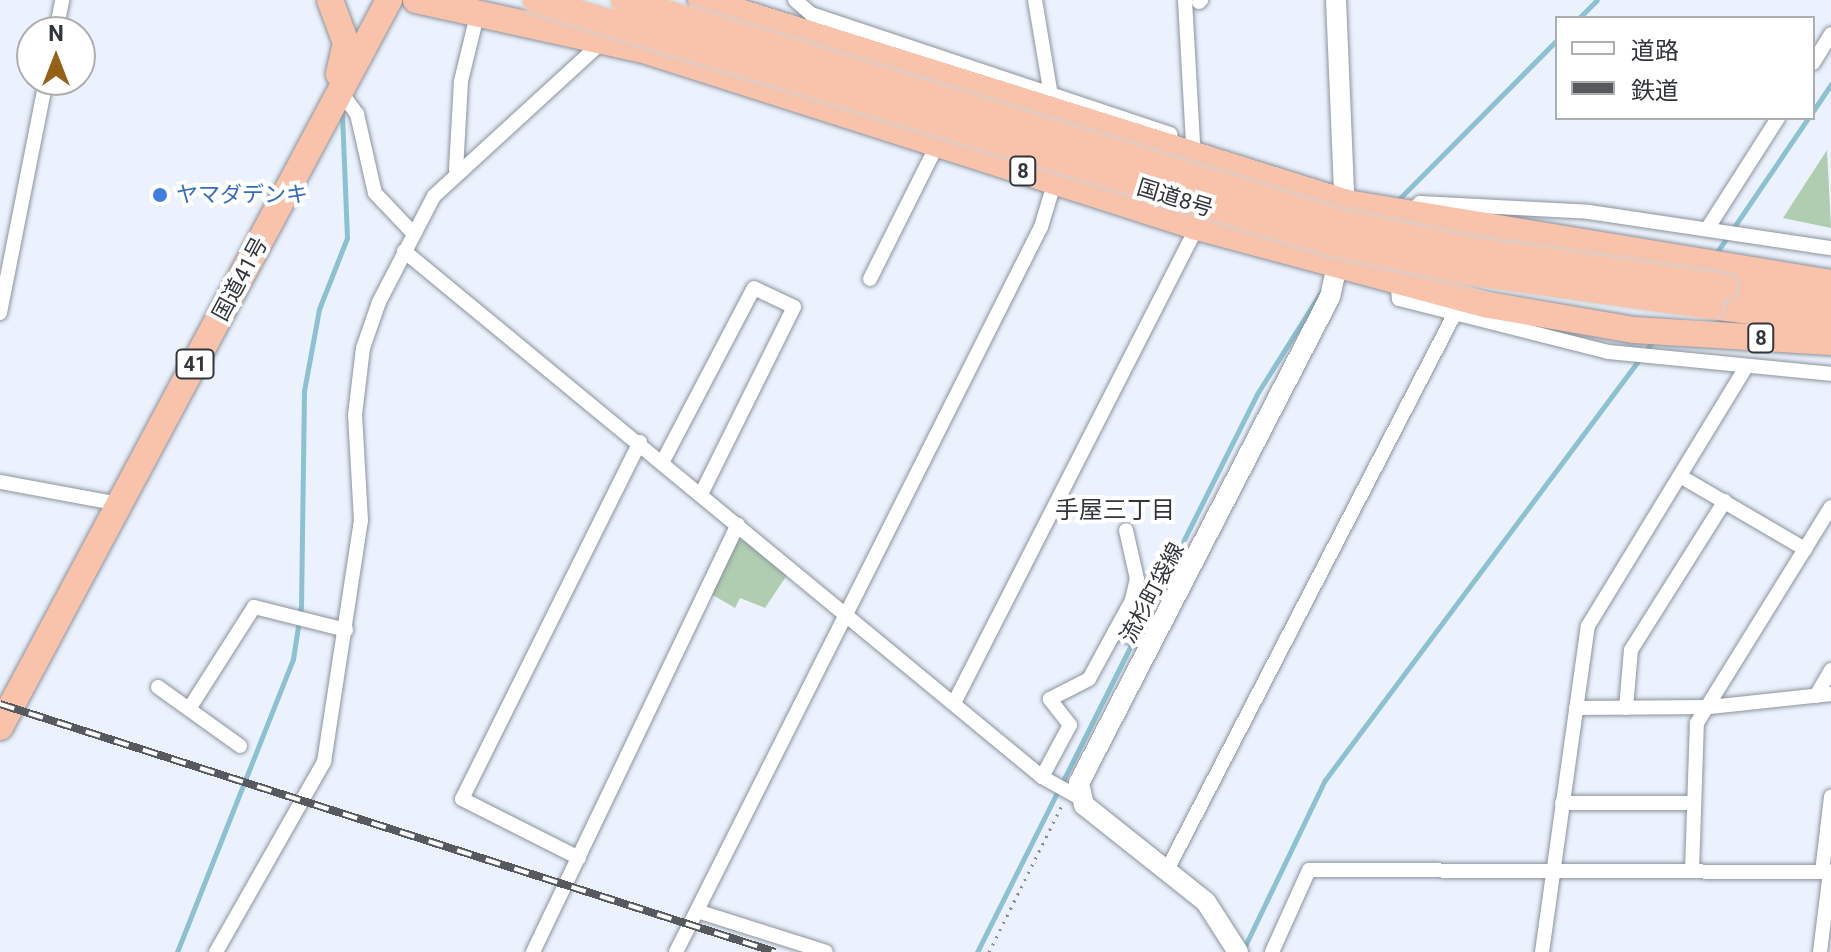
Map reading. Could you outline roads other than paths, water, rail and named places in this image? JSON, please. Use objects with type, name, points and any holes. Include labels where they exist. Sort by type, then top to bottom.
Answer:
[{"type":"highway","points":[[330,0],[346,43],[336,96]]},
{"type":"highway","name":"国道41号","points":[[0,727],[389,0]]},
{"type":"highway","name":"8","points":[[416,0],[604,40],[1197,227],[1489,305],[1634,330],[1831,342]]},
{"type":"highway","name":"国道8号","points":[[536,0],[1330,242],[1475,273],[1831,321]]},
{"type":"highway","name":"国道8号","points":[[624,0],[1338,222],[1633,276],[1831,299]]},
{"type":"highway","points":[[708,1],[1052,103],[1347,203],[1407,216],[1685,255],[1831,283]]},
{"type":"main road","name":"流杉町袋線","points":[[1072,796],[1148,643],[1330,297],[1347,203],[1336,0]]},
{"type":"main road","points":[[1072,796],[1206,902],[1233,943]]},
{"type":"street","points":[[795,0],[811,14],[1052,103],[1035,0]]},
{"type":"street","points":[[1194,151],[1195,1]]},
{"type":"street","points":[[456,170],[461,81],[478,11]]},
{"type":"street","points":[[1815,60],[1831,34]]},
{"type":"street","points":[[216,952],[324,762],[361,521],[355,415],[363,348],[411,231],[456,170],[604,40]]},
{"type":"street","points":[[0,313],[43,96]]},
{"type":"street","points":[[336,96],[357,114],[375,193],[411,231]]},
{"type":"street","points":[[1709,226],[1777,120]]},
{"type":"street","points":[[870,279],[938,143]]},
{"type":"street","points":[[676,952],[842,612],[1041,227],[1055,181]]},
{"type":"street","points":[[1407,216],[1420,203],[1709,226],[1831,248]]},
{"type":"street","points":[[954,703],[1197,227]]},
{"type":"street","points":[[404,251],[702,492],[1042,777],[1072,796]]},
{"type":"street","points":[[1397,280],[1399,299],[1453,317],[1608,352],[1831,374]]},
{"type":"street","points":[[663,461],[754,288],[794,307],[702,492]]},
{"type":"street","points":[[1167,870],[1453,317]]},
{"type":"street","points":[[1542,952],[1588,626],[1746,367]]},
{"type":"street","points":[[579,858],[462,799],[640,442]]},
{"type":"street","points":[[1680,476],[1805,549]]},
{"type":"street","points":[[0,482],[120,504]]},
{"type":"street","points":[[1626,708],[1631,650],[1725,501]]},
{"type":"street","points":[[1692,871],[1697,723],[1710,707],[1831,508]]},
{"type":"street","points":[[533,952],[738,525]]},
{"type":"street","points":[[1042,777],[1070,725],[1050,699],[1089,679],[1119,632],[1137,579],[1126,530]]},
{"type":"street","points":[[189,709],[254,607],[346,630]]},
{"type":"street","points":[[1119,632],[1148,643]]},
{"type":"street","points":[[1576,708],[1710,707],[1824,695],[1831,670]]},
{"type":"street","points":[[158,687],[240,746]]},
{"type":"street","points":[[1820,952],[1831,797]]},
{"type":"street","points":[[1562,803],[1693,803]]},
{"type":"street","points":[[1272,952],[1309,870],[1828,872]]},
{"type":"street","points":[[697,911],[826,952]]},
{"type":"waterway","points":[[1581,16],[1597,0]]},
{"type":"waterway","points":[[1395,203],[1555,42]]},
{"type":"waterway","points":[[1815,108],[1831,84]]},
{"type":"waterway","points":[[177,952],[293,659],[301,607],[304,391],[319,309],[347,238],[342,111]]},
{"type":"waterway","points":[[1715,255],[1807,120]]},
{"type":"waterway","points":[[977,952],[1257,394],[1324,287]]},
{"type":"waterway","points":[[1244,948],[1325,780],[1653,341]]},
{"type":"railway","points":[[0,704],[775,952]]},
{"type":"place","name":"ヤマダデンキ","points":[[160,195]]},
{"type":"district","name":"手屋三丁目","points":[[1115,511]]}]
